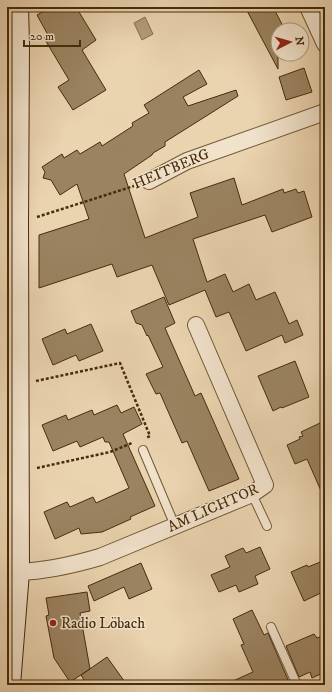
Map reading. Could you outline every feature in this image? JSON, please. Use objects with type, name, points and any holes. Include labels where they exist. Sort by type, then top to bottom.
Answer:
[{"type":"street","points":[[9,685],[18,572],[17,224],[12,81],[18,44],[17,7]]},
{"type":"street","points":[[308,7],[325,44]]},
{"type":"street","name":"HEITBERG","points":[[149,181],[187,161],[325,112]]},
{"type":"street","name":"AM LICHTOR","points":[[18,572],[34,572],[52,569],[100,557],[252,494],[265,485],[196,325]]},
{"type":"lane","points":[[143,450],[176,526]]},
{"type":"lane","points":[[252,494],[267,526]]},
{"type":"lane","points":[[271,627],[297,685]]},
{"type":"path","name":"HEITBERG","points":[[17,224],[149,181]]},
{"type":"path","points":[[18,383],[37,381],[120,363],[150,436],[145,438]]},
{"type":"path","points":[[18,470],[28,470],[110,452],[139,440]]},
{"type":"shaded area","points":[[145,17],[153,34],[142,40],[134,23]]},
{"type":"building","points":[[51,7],[76,7],[96,40],[82,50],[106,90],[73,110],[58,87],[69,80],[44,38],[48,35],[37,15]]},
{"type":"building","points":[[245,7],[273,7],[281,22],[270,22],[270,54]]},
{"type":"building","points":[[274,62],[278,62],[278,69]]},
{"type":"building","points":[[304,68],[312,92],[286,100],[279,77]]},
{"type":"building","points":[[199,70],[207,84],[183,97],[188,106],[236,90],[238,96],[165,142],[165,146],[124,174],[145,238],[198,217],[190,193],[234,178],[242,205],[283,189],[284,193],[296,189],[298,193],[304,191],[312,217],[272,232],[265,215],[193,239],[207,282],[225,274],[233,292],[249,284],[256,300],[275,292],[289,324],[297,320],[303,335],[285,343],[282,335],[246,351],[229,312],[216,317],[205,290],[169,305],[152,265],[117,277],[112,264],[39,288],[39,235],[89,219],[77,184],[60,195],[51,180],[43,178],[45,172],[42,167],[62,154],[64,158],[77,150],[80,154],[100,142],[102,146],[133,126],[132,123],[149,113],[144,105]]},
{"type":"building","points":[[164,297],[175,323],[165,328],[195,396],[201,393],[239,479],[209,491],[187,441],[182,443],[160,393],[156,394],[146,374],[163,367],[148,335],[147,336],[142,325],[136,323],[131,311]]},
{"type":"building","points":[[91,324],[103,351],[79,361],[76,355],[53,365],[42,339],[65,329],[67,334]]},
{"type":"building","points":[[295,361],[309,397],[273,411],[258,376]]},
{"type":"building","points":[[117,405],[121,413],[134,407],[142,424],[123,434],[155,506],[102,532],[81,534],[79,528],[55,539],[44,512],[67,502],[70,507],[93,497],[96,503],[129,488],[109,442],[105,442],[103,437],[80,447],[77,441],[53,451],[42,425],[66,415],[68,420],[92,410],[94,415]]},
{"type":"building","points":[[320,423],[325,435],[325,500],[307,459],[295,464],[287,445],[300,439],[299,437],[303,436],[301,432]]},
{"type":"building","points":[[260,547],[270,569],[255,576],[258,584],[239,592],[236,585],[219,592],[211,575],[230,567],[225,556],[243,548],[246,553]]},
{"type":"building","points":[[325,560],[325,591],[304,601],[291,572],[307,565],[308,567]]},
{"type":"building","points":[[141,563],[152,589],[129,599],[124,587],[94,601],[88,586]]},
{"type":"building","points":[[87,592],[90,611],[80,613],[90,669],[70,682],[54,658],[46,616],[49,615],[46,598]]},
{"type":"building","points":[[252,610],[264,635],[268,633],[289,682],[282,685],[224,685],[253,672],[241,645],[244,644],[233,619]]},
{"type":"building","points":[[314,634],[317,638],[325,635],[325,672],[312,678],[310,672],[299,677],[286,646]]},
{"type":"building","points":[[107,657],[127,685],[87,685],[81,675]]},
{"type":"place","name":"Radio Löbach","points":[[53,623]]}]
